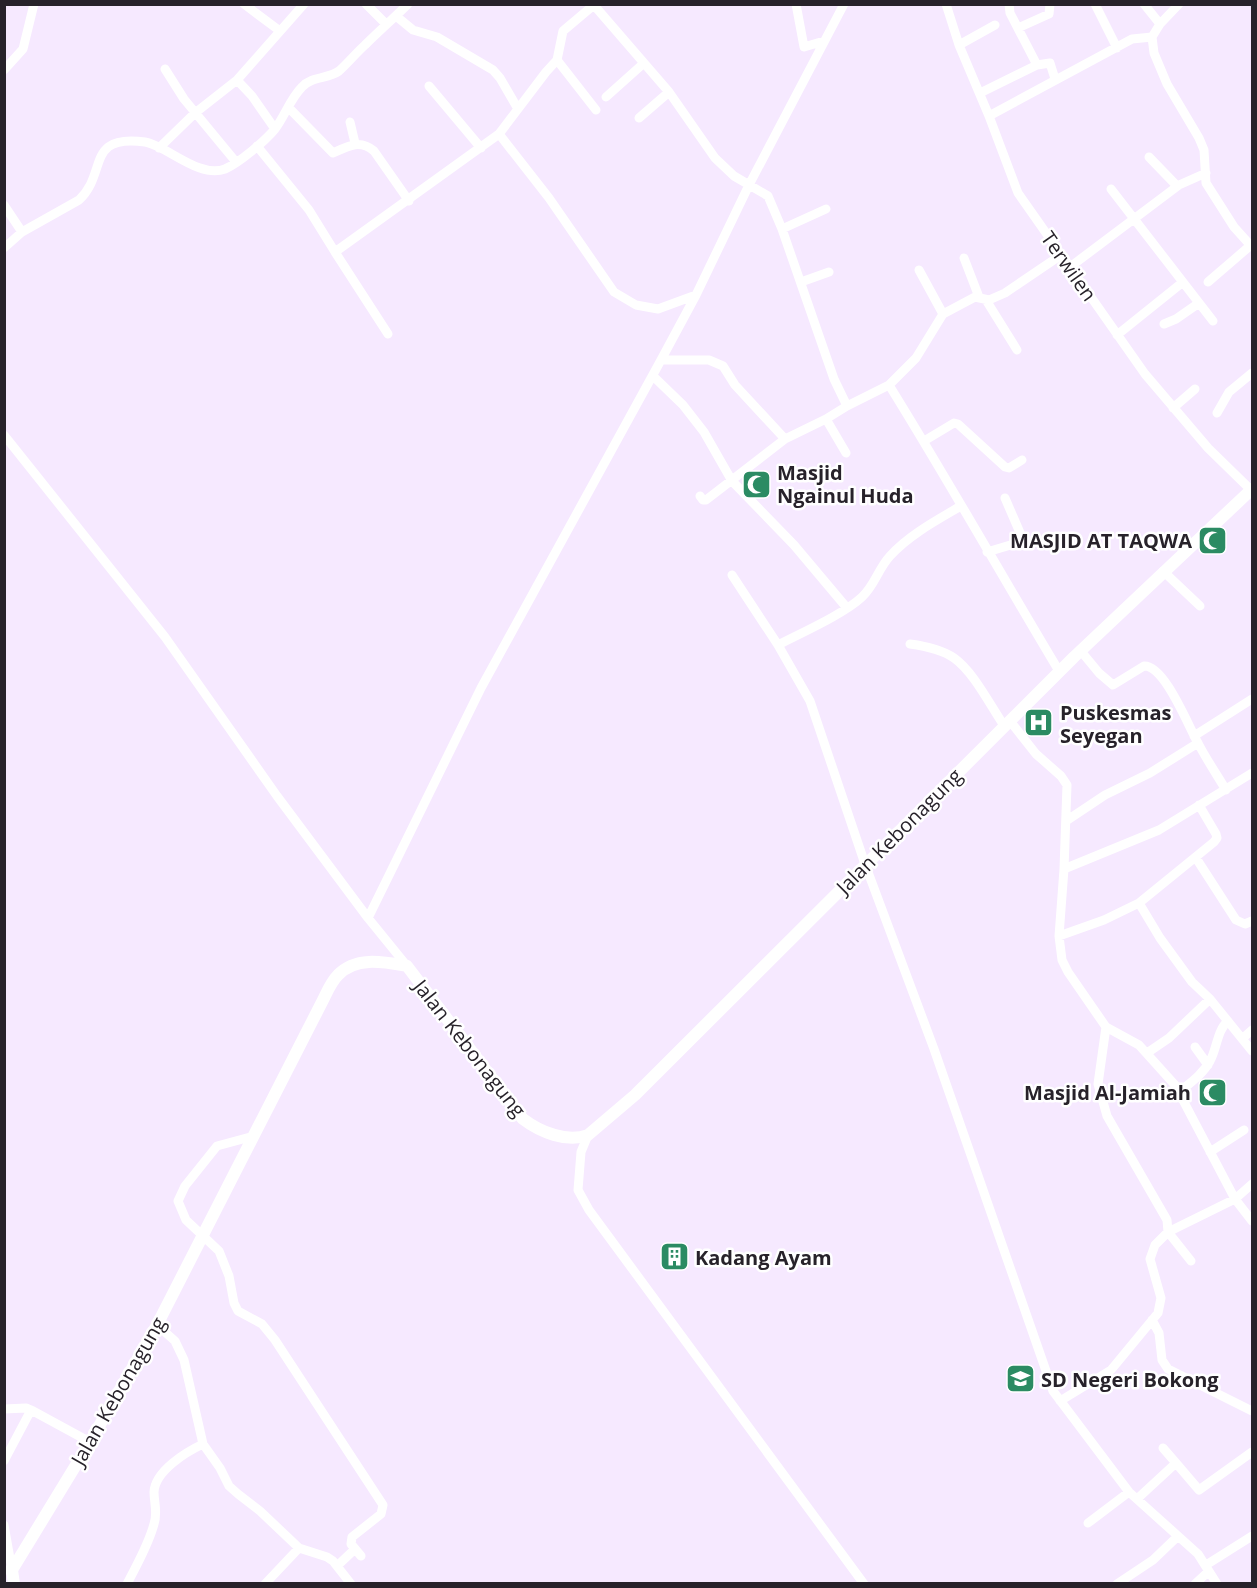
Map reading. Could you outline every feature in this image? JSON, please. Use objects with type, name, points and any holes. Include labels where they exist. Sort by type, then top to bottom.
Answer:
[{"type":"main road","name":"Jalan Kebonagung","points":[[8,1570],[90,1443],[157,1325],[323,1000],[339,974],[349,967],[370,961],[407,966],[523,1119],[535,1128],[562,1137],[582,1138],[588,1135],[635,1095],[1080,650],[1252,490]]},
{"type":"main road","points":[[8,1570],[14,1584]]},
{"type":"street","points":[[4,70],[23,50],[34,4]]},
{"type":"street","points":[[244,4],[280,31]]},
{"type":"street","points":[[159,148],[195,113],[237,80],[304,4]]},
{"type":"street","points":[[366,4],[386,24]]},
{"type":"street","points":[[4,248],[22,232],[79,200],[93,181],[100,155],[111,144],[148,142],[183,162],[216,171],[236,162],[275,129],[294,96],[306,83],[336,72],[408,4]]},
{"type":"street","points":[[796,4],[804,47],[824,41]]},
{"type":"street","points":[[368,918],[481,688],[696,295],[749,185],[844,4]]},
{"type":"street","name":"Terwilen","points":[[946,4],[959,45],[1018,193],[1145,374],[1208,448],[1252,490]]},
{"type":"street","points":[[1009,4],[1010,13],[1037,65]]},
{"type":"street","points":[[1018,28],[1049,14],[1050,4]]},
{"type":"street","points":[[1095,4],[1117,48]]},
{"type":"street","points":[[1144,4],[1160,24]]},
{"type":"street","points":[[1179,4],[1160,24],[1152,38],[1154,53],[1167,84],[1204,150],[1206,183],[1234,227],[1252,246],[1208,282]]},
{"type":"street","points":[[335,252],[409,201],[499,134],[557,60],[563,31],[594,5],[669,93],[715,159],[734,176],[768,196],[782,229],[834,379],[847,406]]},
{"type":"street","points":[[396,16],[413,30],[437,37],[493,70],[518,109]]},
{"type":"street","points":[[959,45],[995,25]]},
{"type":"street","points":[[989,116],[1136,38],[1152,38]]},
{"type":"street","points":[[557,60],[596,110]]},
{"type":"street","points":[[606,97],[644,63]]},
{"type":"street","points":[[980,93],[1037,65],[1050,63],[1053,66],[1055,79]]},
{"type":"street","points":[[165,69],[195,113],[236,162]]},
{"type":"street","points":[[237,80],[252,96],[275,129]]},
{"type":"street","points":[[429,86],[481,148]]},
{"type":"street","points":[[639,118],[669,93]]},
{"type":"street","points":[[288,107],[329,155],[355,143],[364,144],[374,151],[409,201]]},
{"type":"street","points":[[350,122],[355,143]]},
{"type":"street","points":[[499,134],[549,198],[614,292],[636,305],[658,309],[696,295]]},
{"type":"street","points":[[256,146],[309,210],[387,334]]},
{"type":"street","points":[[1149,157],[1177,186]]},
{"type":"street","points":[[1070,267],[1177,186],[1206,173]]},
{"type":"street","points":[[1111,189],[1213,321]]},
{"type":"street","points":[[4,206],[22,232]]},
{"type":"street","points":[[782,229],[826,209]]},
{"type":"street","points":[[700,496],[702,500],[706,500],[785,439],[890,385],[916,358],[943,314],[968,300],[1005,293],[1061,255]]},
{"type":"street","points":[[964,258],[982,298],[1017,350]]},
{"type":"street","points":[[919,270],[943,314]]},
{"type":"street","points":[[801,282],[829,272]]},
{"type":"street","points":[[1117,335],[1183,282]]},
{"type":"street","points":[[1164,324],[1176,319],[1199,303]]},
{"type":"street","points":[[661,360],[709,360],[723,366],[735,385],[785,439]]},
{"type":"street","points":[[652,376],[683,405],[704,432],[732,481],[794,545],[847,608]]},
{"type":"street","points":[[1217,413],[1229,392],[1251,378]]},
{"type":"street","points":[[890,385],[1059,671]]},
{"type":"street","points":[[1173,408],[1194,389]]},
{"type":"street","points":[[826,419],[846,453]]},
{"type":"street","points":[[924,441],[954,423],[958,424],[1005,467],[1009,468],[1022,460]]},
{"type":"street","points":[[4,435],[165,637],[277,795],[368,918],[407,966]]},
{"type":"street","points":[[987,552],[1017,543],[1022,535],[1005,498]]},
{"type":"street","points":[[778,645],[860,599],[873,586],[890,556],[934,522],[962,506]]},
{"type":"street","points":[[1163,571],[1200,606]]},
{"type":"street","points":[[732,575],[778,645],[810,701],[865,864],[934,1049],[1053,1391],[1129,1492],[1198,1554],[1217,1584]]},
{"type":"street","points":[[910,644],[929,647],[956,659],[1007,724],[1064,780],[1067,790],[1059,936],[1065,967],[1106,1027],[1139,1045],[1175,1085],[1235,1199],[1252,1221]]},
{"type":"street","points":[[1080,650],[1113,686],[1140,667],[1146,665],[1150,667],[1172,692],[1226,790]]},
{"type":"street","points":[[1066,821],[1105,795],[1150,773],[1252,699]]},
{"type":"street","points":[[1064,869],[1159,830],[1251,777]]},
{"type":"street","points":[[1059,936],[1104,920],[1139,903],[1196,858],[1217,838],[1199,805]]},
{"type":"street","points":[[1196,858],[1236,920],[1245,924],[1252,921]]},
{"type":"street","points":[[1139,903],[1192,982],[1210,999],[1252,1051]]},
{"type":"street","points":[[1147,1053],[1169,1038],[1210,999]]},
{"type":"street","points":[[1179,1092],[1200,1075],[1208,1065],[1220,1034],[1228,1022]]},
{"type":"street","points":[[1106,1027],[1098,1084],[1107,1116],[1167,1220],[1168,1232],[1191,1261]]},
{"type":"street","points":[[1243,1038],[1252,1030]]},
{"type":"street","points":[[1195,1047],[1208,1065]]},
{"type":"street","points":[[1210,1152],[1244,1130]]},
{"type":"street","points":[[588,1135],[582,1152],[578,1190],[589,1210],[864,1584]]},
{"type":"street","points":[[254,1136],[220,1144],[191,1177],[179,1197],[179,1206],[184,1217],[219,1251],[229,1276],[238,1311],[262,1324],[271,1334],[383,1505],[381,1514],[352,1537],[351,1544],[358,1552],[337,1566]]},
{"type":"street","points":[[1060,1401],[1111,1370],[1160,1309],[1161,1298],[1150,1259],[1155,1245],[1168,1232],[1235,1199],[1252,1184]]},
{"type":"street","points":[[1152,1320],[1160,1333],[1162,1360],[1168,1369],[1252,1412]]},
{"type":"street","points":[[157,1325],[175,1341],[184,1360],[203,1444],[220,1468],[229,1486],[260,1511],[299,1548],[327,1557],[351,1584]]},
{"type":"street","points":[[4,1408],[31,1410],[90,1443]]},
{"type":"street","points":[[4,1461],[31,1410]]},
{"type":"street","points":[[127,1584],[142,1557],[155,1523],[156,1482],[181,1457],[203,1444]]},
{"type":"street","points":[[1163,1448],[1199,1490],[1252,1452]]},
{"type":"street","points":[[1137,1499],[1176,1463]]},
{"type":"street","points":[[1088,1523],[1129,1492]]},
{"type":"street","points":[[4,1525],[8,1570]]},
{"type":"street","points":[[1195,1584],[1208,1568],[1252,1536]]},
{"type":"street","points":[[1117,1584],[1153,1560],[1177,1537]]},
{"type":"street","points":[[265,1584],[299,1548]]},
{"type":"place","name":"Masjid Ngainul Huda","points":[[756,484]]},
{"type":"place","name":"MASJID AT TAQWA","points":[[1213,540]]},
{"type":"place","name":"Puskesmas Seyegan","points":[[1039,723]]},
{"type":"place","name":"Masjid Al-Jamiah","points":[[1212,1092]]},
{"type":"place","name":"Kadang Ayam","points":[[674,1257]]},
{"type":"place","name":"SD Negeri Bokong","points":[[1020,1379]]}]
